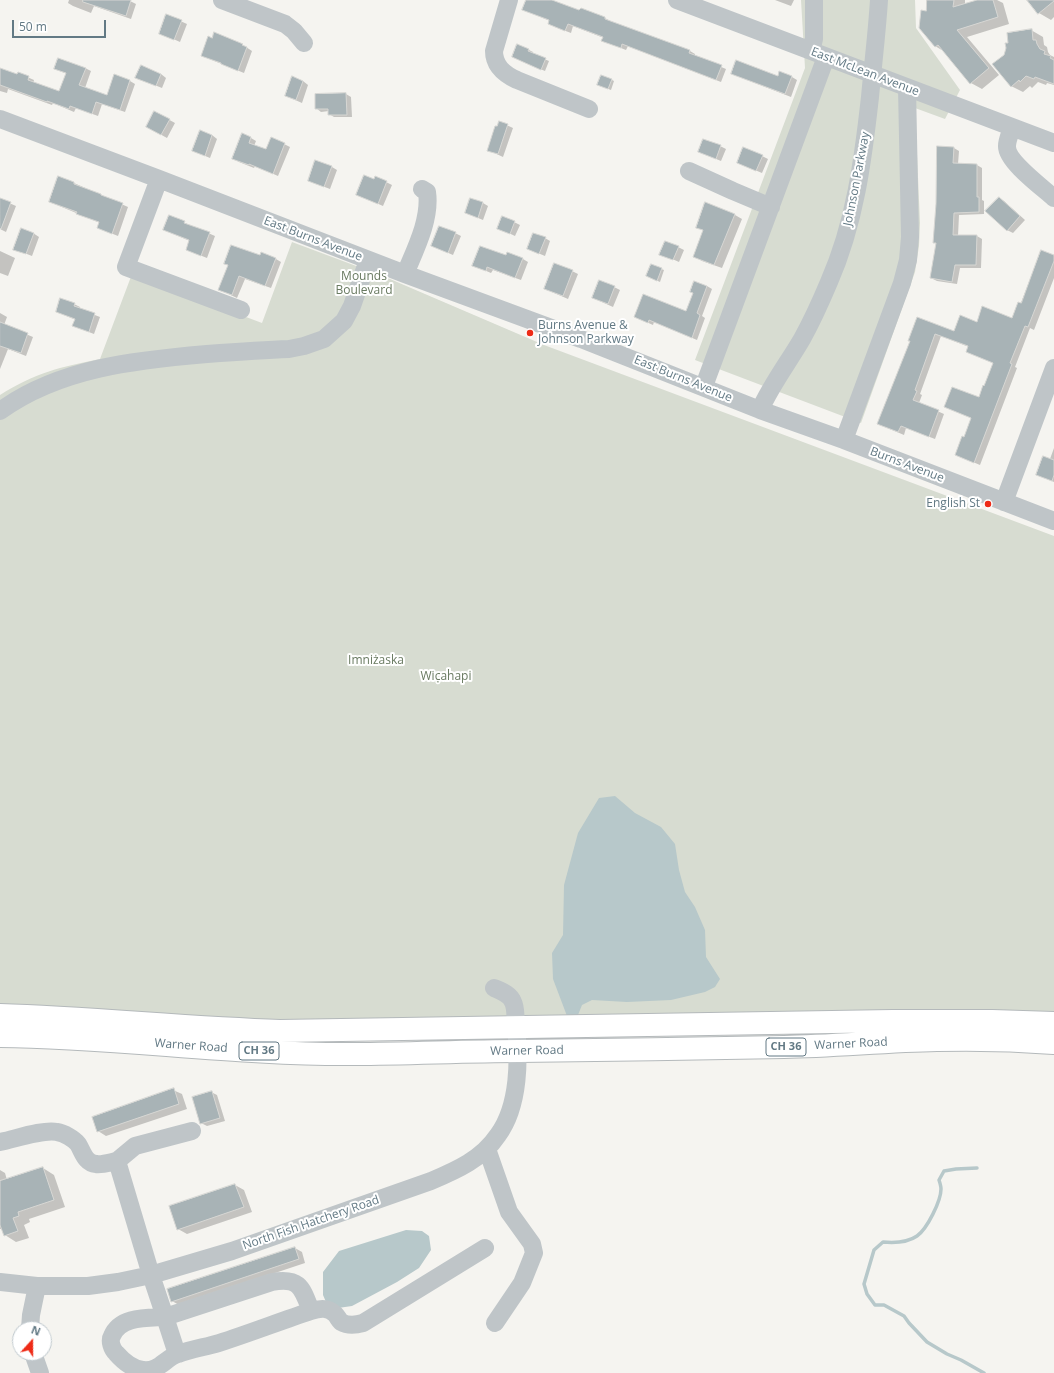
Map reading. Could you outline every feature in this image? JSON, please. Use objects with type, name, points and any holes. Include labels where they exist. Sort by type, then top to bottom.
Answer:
[{"type":"highway","name":"Warner Road","points":[[0,1015],[280,1031],[944,1020],[1054,1023]]},
{"type":"highway","name":"Warner Road","points":[[0,1036],[37,1036],[302,1054],[653,1050],[788,1047],[938,1040],[987,1040],[1054,1043]]},
{"type":"highway","points":[[0,1042],[37,1036]]},
{"type":"street","points":[[222,0],[285,24],[292,29],[304,43]]},
{"type":"street","points":[[509,0],[494,51],[494,59],[499,67],[507,75],[517,80],[589,108]]},
{"type":"street","name":"East McLean Avenue","points":[[676,0],[1054,143]]},
{"type":"street","points":[[704,386],[771,207],[818,54],[814,39],[814,0]]},
{"type":"street","name":"Johnson Parkway","points":[[760,410],[767,394],[802,339],[817,309],[838,262],[851,220],[864,153],[879,0]]},
{"type":"street","points":[[844,440],[902,283],[908,260],[910,237],[907,87]]},
{"type":"street","name":"East Burns Avenue","points":[[0,119],[368,260],[704,386],[760,410]]},
{"type":"street","points":[[1012,128],[1007,146],[1008,153],[1018,166],[1054,198]]},
{"type":"street","points":[[689,171],[771,207]]},
{"type":"street","points":[[159,179],[126,267],[241,310]]},
{"type":"street","points":[[405,274],[422,231],[428,201],[427,192],[422,189]]},
{"type":"street","points":[[0,411],[38,389],[57,381],[89,371],[170,357],[289,349],[304,346],[324,339],[344,321],[352,306],[368,260]]},
{"type":"street","points":[[1004,502],[1054,368]]},
{"type":"street","name":"Burns Avenue","points":[[760,410],[844,440],[1054,521]]},
{"type":"street","name":"North Fish Hatchery Road","points":[[0,1282],[37,1286],[88,1286],[118,1282],[151,1275],[232,1251],[432,1181],[454,1172],[471,1162],[487,1149],[499,1134],[507,1118],[514,1098],[517,1077],[514,1002],[502,991],[494,988]]},
{"type":"street","points":[[0,1142],[46,1132],[58,1132],[70,1137],[77,1143],[84,1157],[96,1164],[117,1161],[135,1146],[192,1131]]},
{"type":"street","points":[[487,1149],[509,1212],[532,1244],[534,1254],[522,1283],[495,1323]]},
{"type":"street","points":[[117,1161],[151,1275],[177,1354]]},
{"type":"street","points":[[311,1311],[302,1289],[295,1283],[284,1280],[272,1282],[165,1317],[141,1318],[124,1323],[114,1330],[110,1339],[113,1350],[125,1363],[143,1370],[158,1368],[168,1359],[177,1354],[219,1343],[311,1311],[319,1308],[327,1309],[333,1312],[341,1322],[352,1325],[363,1323],[485,1248]]},
{"type":"street","points":[[31,1321],[37,1286]]},
{"type":"street","points":[[36,1361],[40,1373]]},
{"type":"green space","points":[[801,0],[915,0],[916,28],[960,90],[945,119],[915,108],[920,223],[919,246],[915,272],[861,423],[695,360],[805,68]]},
{"type":"green space","name":"Wic̣aḣapi","points":[[292,242],[383,276],[544,345],[1054,536],[1054,1017],[281,1025],[0,1007],[0,395],[36,376],[72,365],[100,359],[132,274],[262,323]]},
{"type":"shaded area","points":[[615,796],[635,813],[661,827],[675,844],[679,870],[685,892],[695,907],[705,930],[706,957],[720,979],[715,987],[705,992],[671,1000],[627,1002],[592,1000],[582,1005],[578,1015],[567,1016],[553,979],[552,953],[563,935],[564,885],[578,833],[599,798]]},
{"type":"shaded area","points":[[406,1230],[422,1231],[429,1236],[431,1250],[419,1268],[397,1282],[352,1306],[338,1308],[326,1302],[323,1295],[323,1272],[339,1251]]},
{"type":"building","points":[[83,0],[131,0],[126,16],[83,2]]},
{"type":"building","points":[[526,0],[552,0],[579,10],[581,8],[605,17],[605,19],[690,50],[689,53],[722,65],[716,80],[622,44],[621,48],[601,41],[603,37],[568,24],[565,31],[548,24],[549,20],[522,10]]},
{"type":"building","points":[[927,0],[954,0],[953,7],[977,0],[993,0],[998,17],[957,30],[989,68],[970,84],[938,45],[935,47],[919,28],[921,10],[926,11]]},
{"type":"building","points":[[1027,0],[1054,0],[1054,1],[1038,14]]},
{"type":"building","points":[[166,14],[182,20],[174,40],[159,34]]},
{"type":"building","points":[[1032,29],[1033,40],[1036,40],[1040,49],[1045,51],[1044,54],[1051,56],[1050,58],[1054,60],[1054,84],[1035,77],[1034,79],[1026,76],[1020,82],[1019,80],[1011,87],[992,64],[1004,55],[1006,48],[1005,43],[1008,43],[1007,33]]},
{"type":"building","points":[[214,32],[247,47],[238,71],[201,56],[208,36],[212,38]]},
{"type":"building","points":[[517,44],[529,49],[528,51],[546,58],[541,70],[512,57]]},
{"type":"building","points":[[58,58],[86,68],[79,85],[107,95],[114,74],[130,80],[120,110],[96,102],[92,114],[70,106],[69,109],[0,85],[0,68],[17,74],[18,72],[29,76],[28,80],[59,91],[66,73],[54,69]]},
{"type":"building","points":[[736,60],[778,76],[779,71],[792,76],[785,94],[731,74]]},
{"type":"building","points":[[141,65],[161,74],[156,86],[135,78]]},
{"type":"building","points":[[601,75],[612,79],[608,89],[597,85]]},
{"type":"building","points":[[292,76],[303,81],[296,100],[285,96]]},
{"type":"building","points":[[346,93],[347,115],[328,115],[328,109],[315,109],[315,94]]},
{"type":"building","points":[[154,111],[170,119],[161,135],[146,127]]},
{"type":"building","points":[[499,121],[508,124],[498,154],[487,151],[495,126],[497,126]]},
{"type":"building","points":[[200,130],[212,135],[205,156],[192,151]]},
{"type":"building","points":[[242,133],[251,137],[249,143],[266,149],[271,137],[285,143],[273,174],[232,159]]},
{"type":"building","points":[[703,139],[721,145],[716,159],[698,152]]},
{"type":"building","points":[[937,146],[954,147],[953,163],[977,164],[977,197],[979,197],[979,212],[954,213],[953,235],[977,235],[976,265],[955,265],[952,282],[930,278],[936,243],[933,243],[936,204]]},
{"type":"building","points":[[743,147],[763,155],[756,171],[737,163]]},
{"type":"building","points":[[315,160],[332,166],[324,187],[308,181]]},
{"type":"building","points":[[364,175],[374,179],[375,176],[387,181],[378,204],[356,195]]},
{"type":"building","points":[[58,176],[74,182],[74,184],[123,203],[112,234],[97,228],[99,222],[49,202]]},
{"type":"building","points":[[999,197],[1020,216],[1007,231],[985,211]]},
{"type":"building","points":[[0,198],[11,202],[1,229],[0,228]]},
{"type":"building","points":[[470,198],[483,202],[478,218],[465,213]]},
{"type":"building","points":[[705,202],[735,214],[714,265],[693,257],[703,230],[696,228]]},
{"type":"building","points":[[169,215],[185,221],[184,223],[210,232],[201,256],[186,250],[189,240],[163,230]]},
{"type":"building","points":[[502,216],[515,221],[510,234],[497,229]]},
{"type":"building","points":[[439,226],[456,232],[448,253],[431,246]]},
{"type":"building","points":[[21,228],[34,233],[26,254],[13,250]]},
{"type":"building","points":[[533,233],[546,237],[539,254],[527,249]]},
{"type":"building","points":[[665,241],[679,246],[673,260],[659,255]]},
{"type":"building","points":[[231,245],[260,255],[261,252],[276,258],[265,286],[239,276],[232,295],[218,290],[228,265],[224,264]]},
{"type":"building","points":[[480,246],[506,255],[507,252],[523,258],[515,278],[487,267],[486,271],[472,266]]},
{"type":"building","points":[[1041,250],[1054,255],[1054,261],[1028,327],[1025,326],[1010,363],[1012,364],[974,463],[955,455],[971,418],[944,407],[952,387],[979,397],[983,385],[984,386],[993,363],[966,352],[968,346],[935,334],[915,390],[917,391],[913,400],[939,410],[929,437],[901,426],[898,432],[877,424],[910,341],[908,341],[917,317],[954,331],[960,315],[977,322],[982,306],[1012,318],[1018,302],[1021,303]]},
{"type":"building","points":[[554,263],[573,270],[563,296],[544,289]]},
{"type":"building","points":[[651,264],[662,268],[657,281],[646,276]]},
{"type":"building","points":[[599,280],[615,286],[608,304],[592,298]]},
{"type":"building","points":[[694,281],[707,286],[697,313],[700,315],[692,338],[649,320],[648,323],[634,317],[643,294],[686,311],[693,293],[690,292]]},
{"type":"building","points":[[60,298],[75,303],[74,306],[95,313],[89,332],[72,326],[75,319],[56,312]]},
{"type":"building","points":[[0,322],[28,333],[21,353],[0,346]]},
{"type":"building","points":[[1043,456],[1054,460],[1054,475],[1052,481],[1036,475]]},
{"type":"building","points":[[174,1088],[179,1104],[97,1132],[92,1117]]},
{"type":"building","points":[[212,1091],[220,1118],[200,1124],[192,1097]]},
{"type":"building","points":[[43,1167],[54,1200],[18,1212],[19,1216],[13,1218],[18,1231],[4,1236],[0,1225],[0,1181]]},
{"type":"building","points":[[235,1184],[244,1207],[177,1230],[169,1206]]},
{"type":"building","points":[[295,1247],[299,1259],[171,1302],[167,1289]]},
{"type":"waterway","points":[[977,1168],[944,1171],[939,1180],[941,1186],[939,1200],[925,1227],[917,1236],[909,1240],[900,1242],[883,1242],[874,1250],[864,1284],[867,1294],[875,1305],[884,1305],[904,1316],[927,1342],[984,1373]]},
{"type":"place","name":"Burns Avenue & Johnson Parkway","points":[[530,333]]},
{"type":"place","name":"English St","points":[[988,504]]},
{"type":"park label","name":"Mounds Boulevard","points":[[364,284]]},
{"type":"park label","name":"Imniżaska","points":[[376,661]]}]
